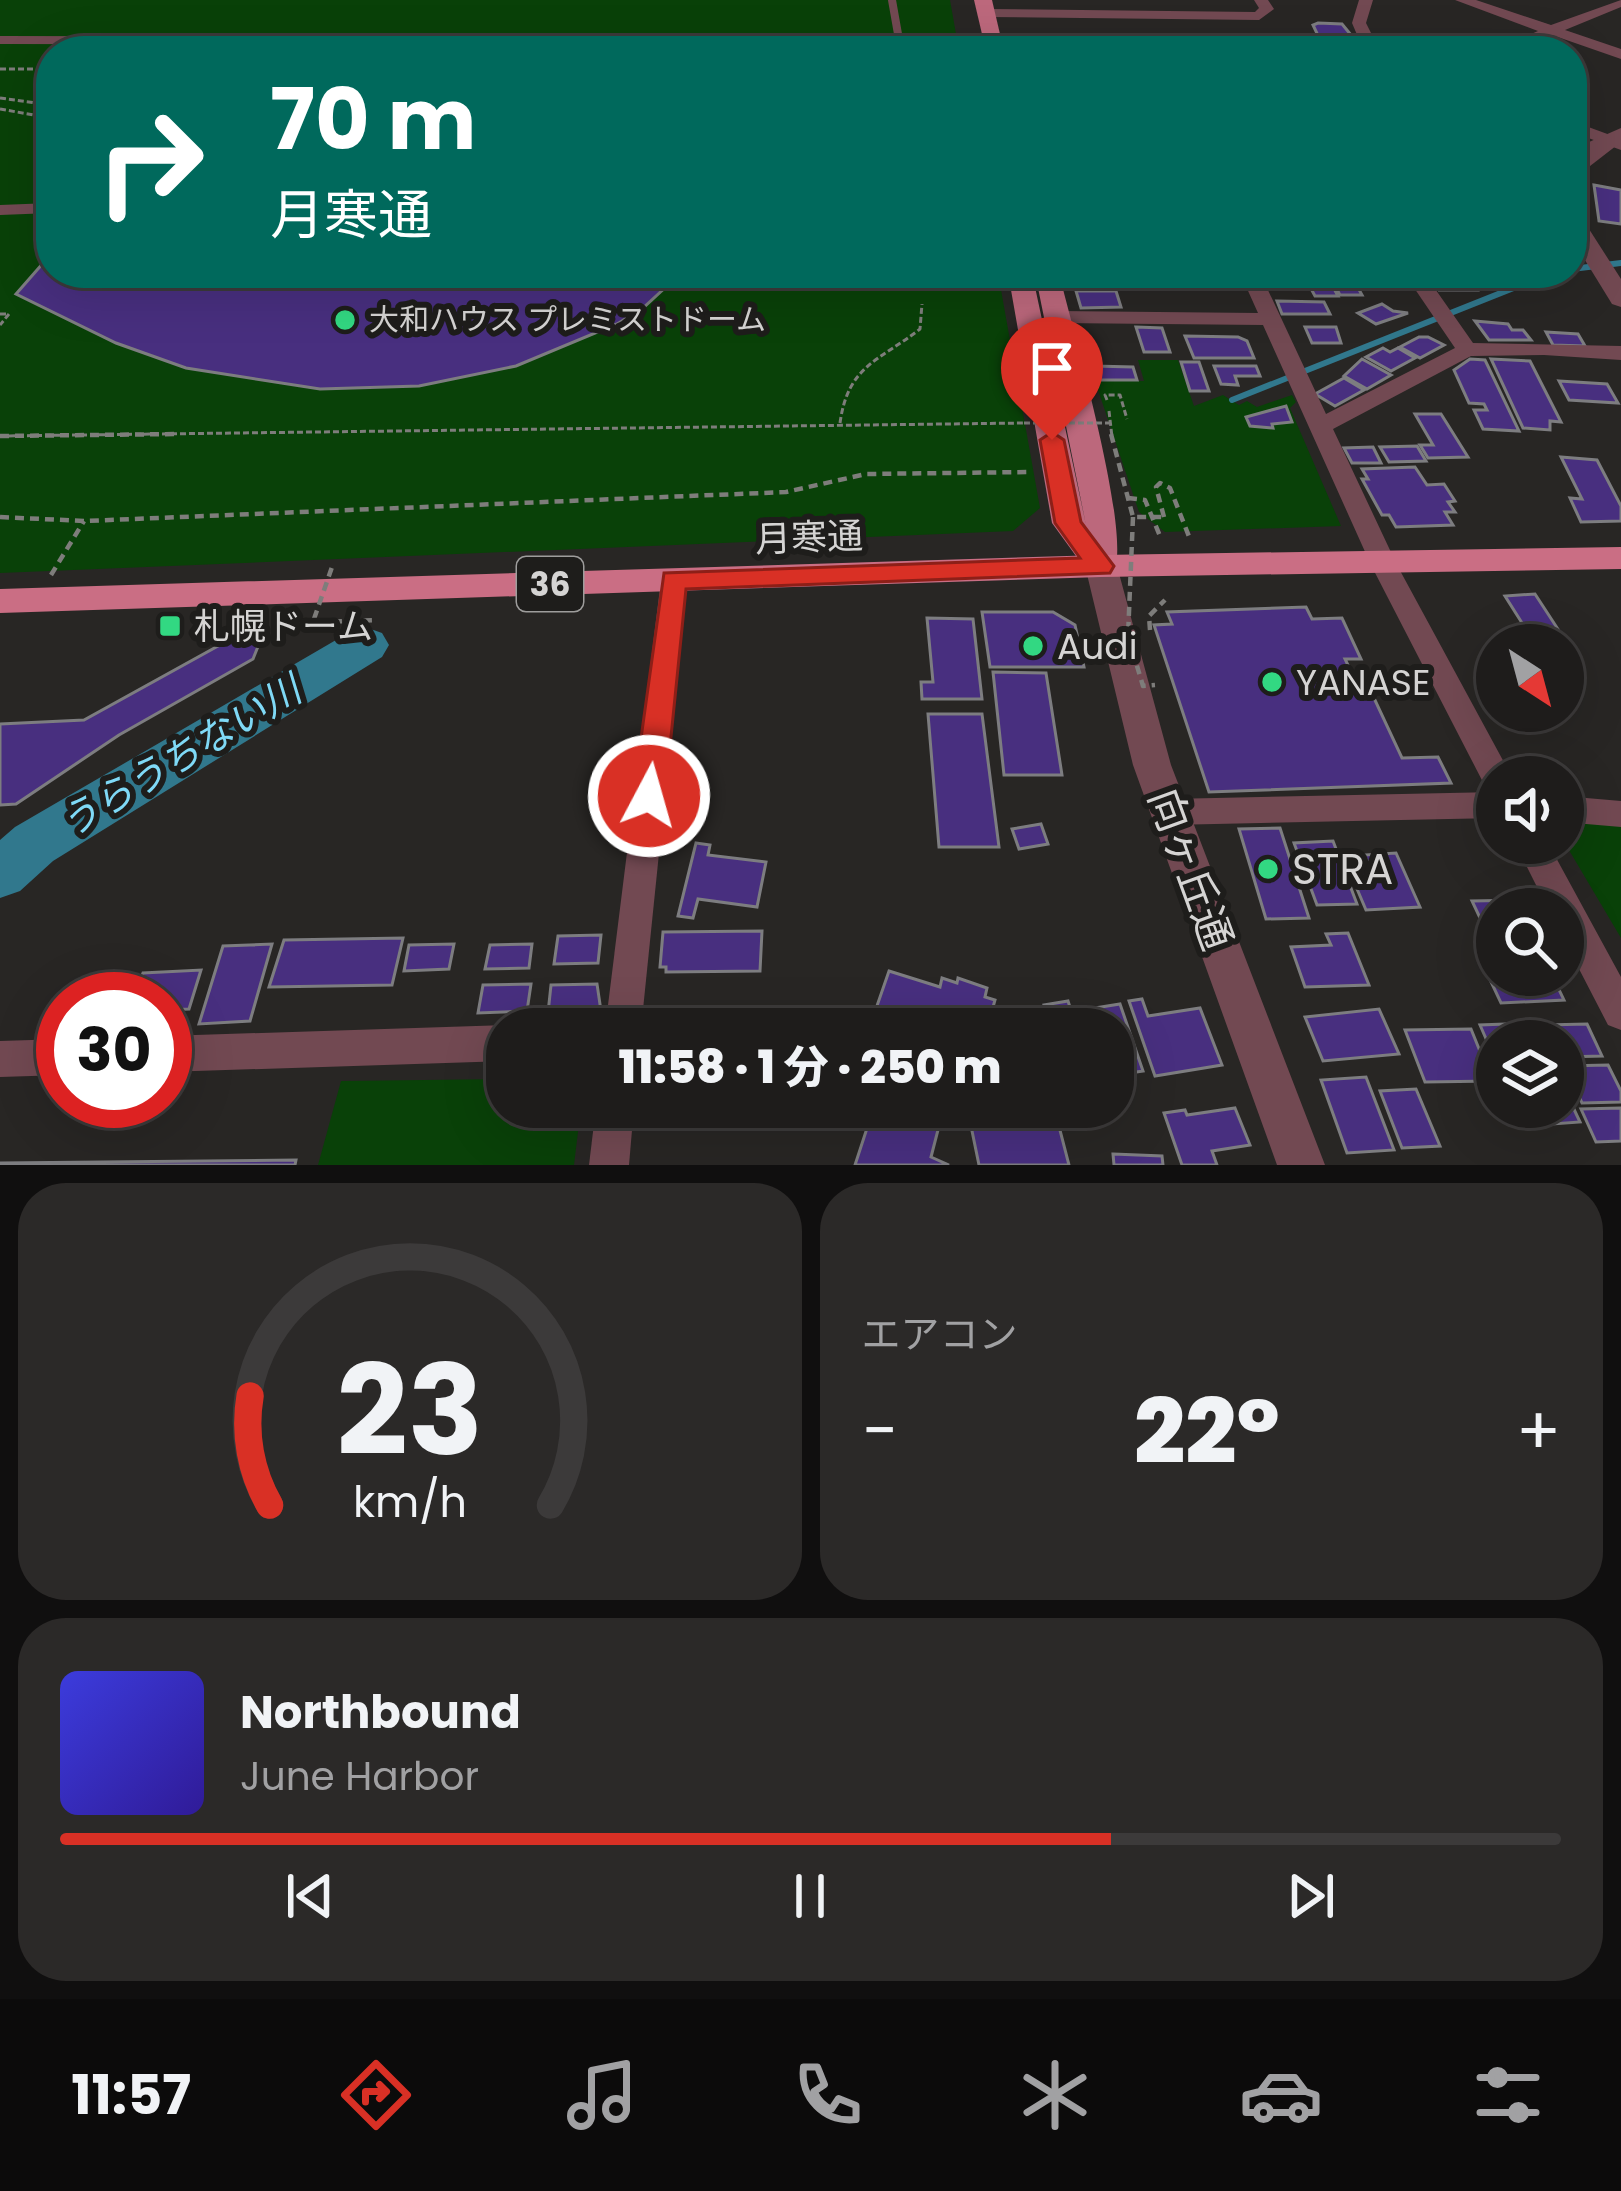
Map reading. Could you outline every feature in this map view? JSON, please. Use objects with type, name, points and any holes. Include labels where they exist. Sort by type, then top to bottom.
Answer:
[{"type":"highway","name":"月寒通","points":[[0,601],[1101,566],[1621,558]]},
{"type":"main road","points":[[964,0],[972,36]]},
{"type":"main road","points":[[1023,288],[1068,523],[1101,566]]},
{"type":"main road","points":[[1050,288],[1102,523],[1101,566]]},
{"type":"street","points":[[984,7],[1181,8],[1259,16],[1267,9],[1261,0]]},
{"type":"street","points":[[1462,0],[1492,4],[1579,36]]},
{"type":"street","points":[[1366,36],[1359,23],[1370,1]]},
{"type":"street","points":[[1537,36],[1621,2]]},
{"type":"street","points":[[1558,27],[1621,44]]},
{"type":"street","points":[[1587,39],[1621,54]]},
{"type":"street","points":[[1587,131],[1617,140]]},
{"type":"street","points":[[1587,162],[1617,140]]},
{"type":"street","points":[[1587,243],[1609,276]]},
{"type":"street","points":[[1257,288],[1384,565],[1485,756]]},
{"type":"street","points":[[1424,288],[1467,350]]},
{"type":"street","points":[[1057,317],[1272,319]]},
{"type":"street","points":[[1322,425],[1467,350],[1621,353]]},
{"type":"street","name":"向ヶ丘通","points":[[1101,566],[1152,765],[1301,1165]]},
{"type":"street","points":[[625,1008],[674,580]]},
{"type":"street","points":[[1169,812],[1476,805]]},
{"type":"street","points":[[1584,811],[1621,814]]},
{"type":"street","points":[[1542,864],[1621,1013]]},
{"type":"street","points":[[192,1053],[486,1044]]},
{"type":"street","points":[[0,1059],[36,1058]]},
{"type":"street","points":[[609,1165],[613,1128]]},
{"type":"lane","points":[[892,0],[899,36]]},
{"type":"lane","points":[[0,38],[36,38]]},
{"type":"lane","points":[[0,209],[36,208]]},
{"type":"path","points":[[0,69],[36,69]]},
{"type":"path","points":[[0,98],[36,99]]},
{"type":"path","points":[[0,109],[36,115]]},
{"type":"path","points":[[840,423],[849,382],[878,355],[920,329],[922,304]]},
{"type":"path","points":[[0,314],[8,314],[0,325]]},
{"type":"path","points":[[1126,419],[1120,395],[1105,395],[1132,517],[1128,636],[1143,686],[1155,685]]},
{"type":"path","points":[[0,436],[1109,423]]},
{"type":"path","points":[[0,517],[85,521],[786,492],[866,474],[1043,472]]},
{"type":"path","points":[[1132,517],[1164,517],[1156,487],[1160,483],[1170,488],[1190,539]]},
{"type":"path","points":[[1127,498],[1145,500],[1160,536]]},
{"type":"path","points":[[51,574],[85,521]]},
{"type":"path","points":[[314,619],[332,567]]},
{"type":"path","points":[[1151,634],[1149,616],[1166,600]]},
{"type":"path","points":[[258,624],[377,620]]},
{"type":"green space","points":[[0,0],[950,0],[956,36],[36,36],[36,288],[1001,288],[1040,508],[1013,531],[0,573]]},
{"type":"green space","points":[[1138,360],[1178,360],[1194,406],[1223,395],[1239,405],[1247,401],[1257,407],[1292,395],[1296,402],[1290,408],[1341,526],[1165,532],[1139,512],[1095,381],[1144,381]]},
{"type":"green space","points":[[1584,821],[1621,825],[1621,938],[1577,864],[1584,864]]},
{"type":"green space","points":[[486,1079],[486,1128],[578,1128],[574,1165],[318,1165],[341,1081]]},
{"type":"building","points":[[1342,24],[1352,36],[1318,36],[1313,25]]},
{"type":"building","points":[[1594,185],[1621,190],[1621,224],[1599,221]]},
{"type":"building","name":"大和ハウス プレミストドーム","points":[[36,271],[36,288],[665,288],[617,324],[516,366],[419,386],[320,389],[186,368],[116,343],[16,294]]},
{"type":"building","points":[[1311,288],[1334,288],[1338,296],[1315,296]]},
{"type":"building","points":[[1336,288],[1358,288],[1362,295],[1340,295]]},
{"type":"building","points":[[1076,291],[1116,291],[1121,307],[1081,308]]},
{"type":"building","points":[[1277,301],[1324,302],[1330,314],[1282,314]]},
{"type":"building","points":[[1382,304],[1408,313],[1376,324],[1358,313]]},
{"type":"building","points":[[1475,321],[1508,324],[1512,330],[1523,330],[1531,340],[1489,340]]},
{"type":"building","points":[[1136,327],[1162,328],[1170,352],[1144,352]]},
{"type":"building","points":[[1305,327],[1336,327],[1341,343],[1312,343]]},
{"type":"building","points":[[1546,332],[1578,334],[1585,346],[1553,345]]},
{"type":"building","points":[[1185,336],[1238,337],[1247,341],[1254,358],[1194,358]]},
{"type":"building","points":[[1419,337],[1444,345],[1420,358],[1400,347]]},
{"type":"building","points":[[1383,348],[1390,352],[1398,348],[1415,358],[1391,371],[1366,357]]},
{"type":"building","points":[[1362,359],[1391,375],[1367,389],[1344,376]]},
{"type":"building","points":[[1470,359],[1485,360],[1519,431],[1483,429],[1474,410],[1487,410],[1484,404],[1469,403],[1454,370]]},
{"type":"building","points":[[1491,359],[1530,361],[1561,422],[1550,421],[1550,430],[1523,428]]},
{"type":"building","points":[[1181,362],[1199,362],[1209,391],[1190,391]]},
{"type":"building","points":[[1093,366],[1133,367],[1137,380],[1097,380]]},
{"type":"building","points":[[1214,366],[1256,366],[1260,376],[1235,376],[1238,385],[1221,384]]},
{"type":"building","points":[[1344,378],[1364,390],[1335,406],[1315,394]]},
{"type":"building","points":[[1559,381],[1607,384],[1618,403],[1569,400]]},
{"type":"building","points":[[1286,406],[1292,422],[1272,424],[1273,428],[1250,426],[1246,417]]},
{"type":"building","points":[[1415,414],[1441,414],[1468,457],[1428,458],[1420,445],[1433,445]]},
{"type":"building","points":[[1417,446],[1426,461],[1389,462],[1380,447]]},
{"type":"building","points":[[1373,447],[1381,463],[1352,463],[1344,448]]},
{"type":"building","points":[[1561,457],[1597,460],[1621,506],[1621,521],[1581,522],[1570,498],[1582,499]]},
{"type":"building","points":[[1415,467],[1427,485],[1444,484],[1455,501],[1448,502],[1455,512],[1445,512],[1453,525],[1396,527],[1389,515],[1382,515],[1362,479],[1368,479],[1362,469]]},
{"type":"building","points":[[1535,594],[1555,624],[1523,624],[1505,596]]},
{"type":"building","points":[[1306,607],[1312,619],[1342,618],[1361,659],[1345,659],[1364,698],[1374,698],[1402,758],[1438,757],[1451,783],[1209,792],[1154,625],[1172,624],[1167,612]]},
{"type":"building","name":"Audi","points":[[982,612],[1053,612],[1075,625],[1084,667],[990,667]]},
{"type":"building","points":[[927,618],[973,619],[982,699],[922,699],[921,682],[933,682]]},
{"type":"building","points":[[263,634],[253,659],[119,735],[16,804],[0,805],[0,724],[84,720],[238,635]]},
{"type":"building","points":[[993,672],[1046,673],[1062,775],[1004,775]]},
{"type":"building","points":[[928,714],[982,714],[999,847],[939,847]]},
{"type":"building","points":[[1041,824],[1048,844],[1019,849],[1012,829]]},
{"type":"building","points":[[1280,828],[1309,918],[1266,919],[1239,829]]},
{"type":"building","points":[[1333,841],[1357,904],[1317,905],[1294,843]]},
{"type":"building","points":[[696,843],[710,845],[708,855],[766,862],[757,907],[698,899],[693,918],[678,916]]},
{"type":"building","points":[[1396,853],[1420,907],[1366,910],[1346,863],[1368,862],[1364,855]]},
{"type":"building","points":[[762,931],[760,971],[666,972],[666,967],[660,967],[663,932]]},
{"type":"building","points":[[1348,933],[1369,985],[1305,987],[1291,947],[1331,945],[1326,934]]},
{"type":"building","points":[[601,935],[598,963],[554,964],[558,936]]},
{"type":"building","points":[[403,938],[392,985],[269,987],[284,940]]},
{"type":"building","points":[[272,944],[250,1021],[199,1024],[223,946]]},
{"type":"building","points":[[454,944],[449,969],[404,971],[409,945]]},
{"type":"building","points":[[532,944],[529,968],[485,969],[490,945]]},
{"type":"building","points":[[201,970],[192,999],[192,972],[162,972]]},
{"type":"building","points":[[889,971],[940,987],[942,978],[957,983],[958,978],[987,988],[985,997],[995,1000],[993,1008],[876,1008]]},
{"type":"building","points":[[531,984],[527,1008],[486,1008],[486,1013],[478,1013],[483,985]]},
{"type":"building","points":[[597,984],[601,1008],[549,1008],[551,985]]},
{"type":"building","points":[[1498,996],[1562,996],[1564,1000],[1501,1003]]},
{"type":"building","points":[[1142,999],[1148,1016],[1200,1008],[1222,1065],[1155,1076],[1129,1001]]},
{"type":"building","points":[[1068,1001],[1070,1008],[1045,1008]]},
{"type":"building","points":[[1379,1009],[1399,1054],[1323,1061],[1305,1017]]},
{"type":"building","points":[[1587,1024],[1602,1056],[1584,1056]]},
{"type":"building","points":[[1471,1029],[1476,1041],[1476,1081],[1425,1082],[1405,1030]]},
{"type":"building","points":[[1134,1045],[1143,1071],[1134,1072]]},
{"type":"building","points":[[1608,1065],[1621,1091],[1621,1102],[1584,1103],[1584,1066]]},
{"type":"building","points":[[1366,1077],[1394,1150],[1347,1153],[1321,1080]]},
{"type":"building","points":[[1416,1089],[1440,1146],[1402,1148],[1380,1091]]},
{"type":"building","points":[[1235,1108],[1250,1145],[1212,1151],[1217,1165],[1182,1165],[1164,1113],[1185,1110],[1187,1115]]},
{"type":"building","points":[[1621,1108],[1621,1141],[1596,1142],[1584,1109]]},
{"type":"building","points":[[867,1128],[932,1128],[938,1130],[931,1157],[949,1165],[855,1165]]},
{"type":"building","points":[[971,1128],[1059,1128],[1069,1165],[979,1165]]},
{"type":"building","points":[[1113,1154],[1162,1156],[1163,1165],[1114,1165]]},
{"type":"building","points":[[296,1160],[295,1165],[0,1165],[0,1163]]},
{"type":"waterway","name":"うらうちない川","points":[[1587,267],[1621,263]]},
{"type":"waterway","name":"うらうちない川","points":[[1232,400],[1513,288]]},
{"type":"waterway","name":"うらうちない川","points":[[0,874],[34,844],[365,645]]},
{"type":"place","name":"大和ハウス プレミストドーム","points":[[345,320]]},
{"type":"place","name":"札幌ドーム","points":[[170,626]]},
{"type":"place","name":"Audi","points":[[1033,646]]},
{"type":"place","name":"YANASE","points":[[1272,682]]},
{"type":"place","name":"STRA","points":[[1268,869]]},
{"type":"route","points":[[649,796],[674,580],[1101,566],[1068,523],[1052,440]]}]
